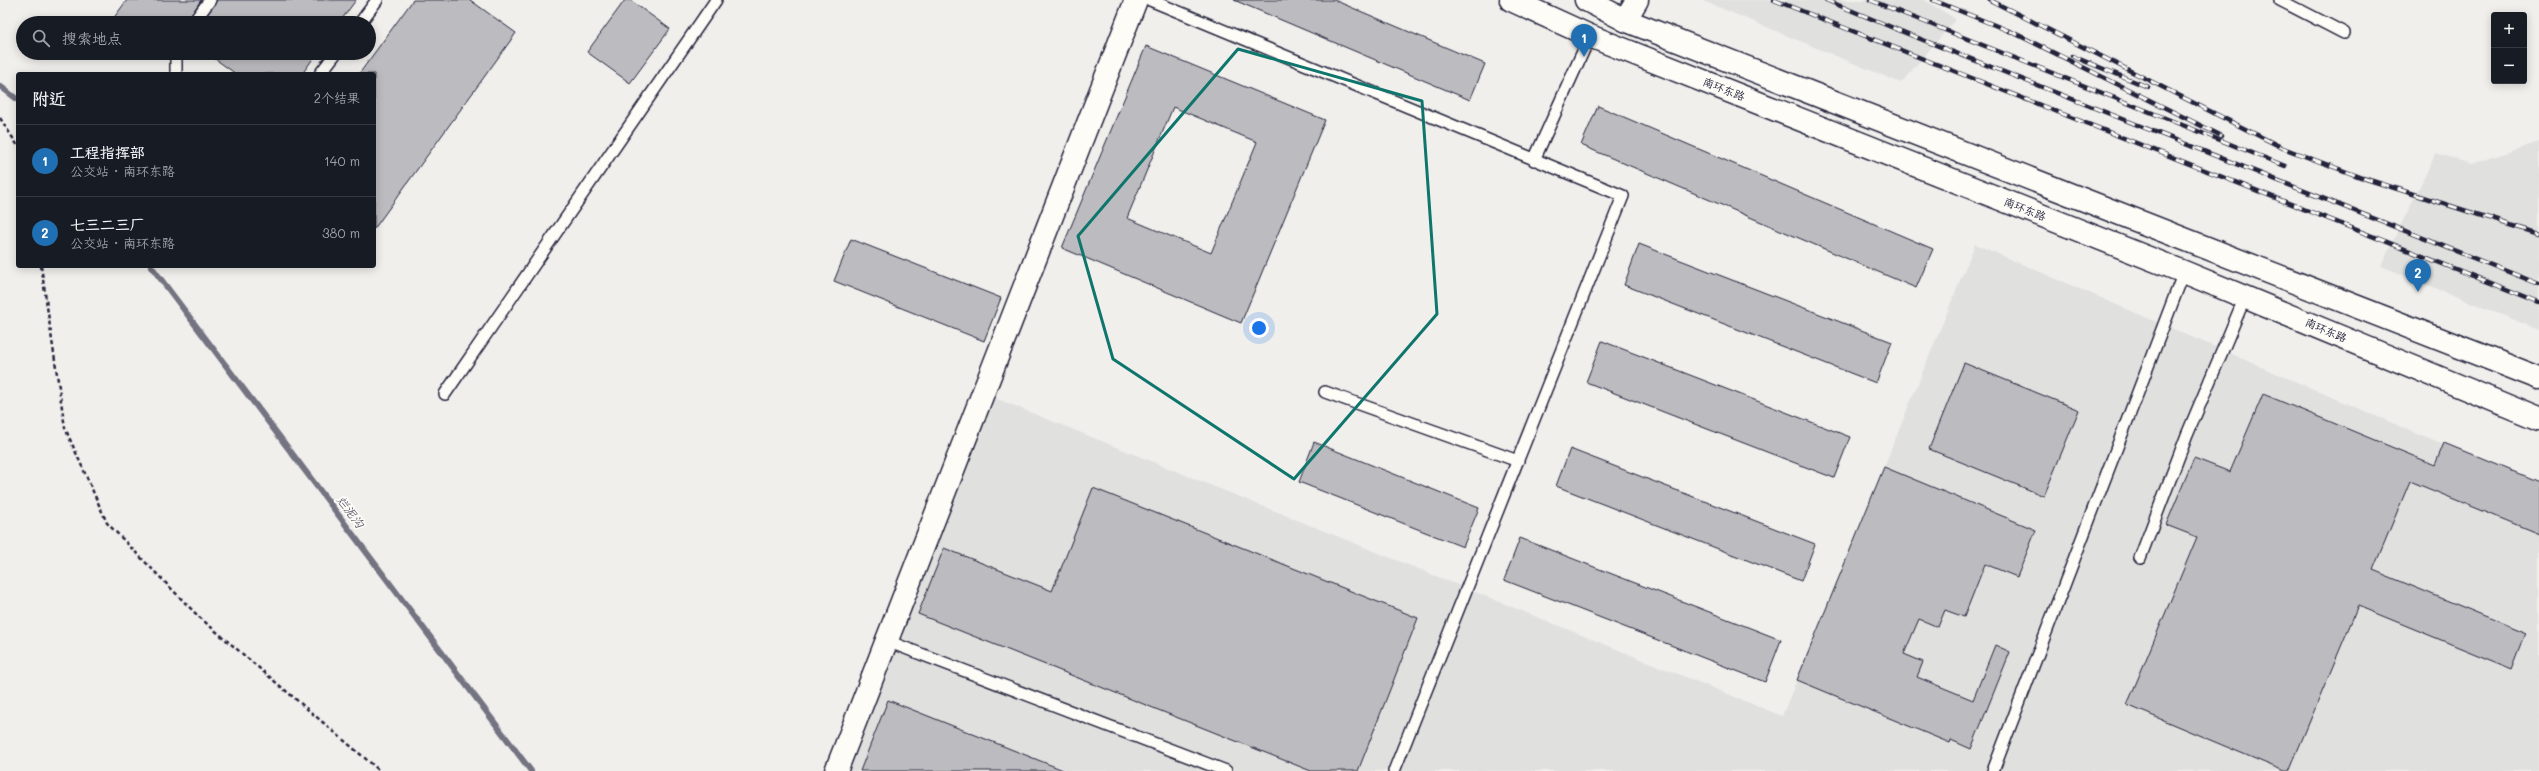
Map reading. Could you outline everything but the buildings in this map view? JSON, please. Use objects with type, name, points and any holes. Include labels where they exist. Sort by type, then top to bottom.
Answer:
[{"type":"main road","points":[[836,771],[1136,0]]},
{"type":"main road","name":"南环东路","points":[[1511,0],[1590,36],[2184,272],[2539,419]]},
{"type":"main road","points":[[1586,0],[1625,20],[2539,378]]},
{"type":"main road","points":[[1625,20],[1637,0]]},
{"type":"lane","points":[[198,16],[210,0]]},
{"type":"lane","points":[[365,16],[376,0]]},
{"type":"lane","points":[[445,394],[716,0]]},
{"type":"lane","points":[[1150,0],[1624,196],[1394,771]]},
{"type":"lane","points":[[2280,0],[2344,34]]},
{"type":"lane","points":[[1534,160],[1590,36]]},
{"type":"lane","points":[[176,60],[176,72]]},
{"type":"lane","points":[[322,72],[331,60]]},
{"type":"lane","points":[[1993,771],[2184,272]]},
{"type":"lane","points":[[2140,558],[2187,434],[2245,297]]},
{"type":"lane","points":[[1325,392],[1518,461]]},
{"type":"lane","points":[[887,641],[1226,771]]},
{"type":"path","points":[[0,118],[16,143]]},
{"type":"path","points":[[41,268],[65,428],[107,523],[198,616],[380,771]]},
{"type":"highlighted area","points":[[1238,49],[1422,101],[1437,314],[1294,479],[1113,359],[1078,236]]},
{"type":"shaded area","points":[[1701,0],[1924,0],[1956,19],[1901,83]]},
{"type":"shaded area","points":[[2539,142],[2539,330],[2381,266],[2436,153],[2471,164]]},
{"type":"shaded area","points":[[1975,244],[2539,486],[2539,771],[836,771],[995,398],[1782,716]]},
{"type":"waterway","name":"烂泥沟","points":[[0,86],[16,98]]},
{"type":"waterway","name":"烂泥沟","points":[[153,268],[531,771]]},
{"type":"railway","points":[[1774,0],[2539,302]]},
{"type":"railway","points":[[1826,0],[1908,34],[2539,284]]},
{"type":"railway","points":[[1870,0],[2285,166]]},
{"type":"railway","points":[[1933,0],[2014,33]]},
{"type":"railway","points":[[1990,0],[2283,148],[2363,178],[2539,234]]},
{"type":"railway","points":[[2010,31],[2222,136]]},
{"type":"railway","points":[[2072,56],[2148,87]]},
{"type":"place","name":"工程指挥部","points":[[1584,57]]},
{"type":"place","name":"七三二三厂","points":[[2418,292]]}]
